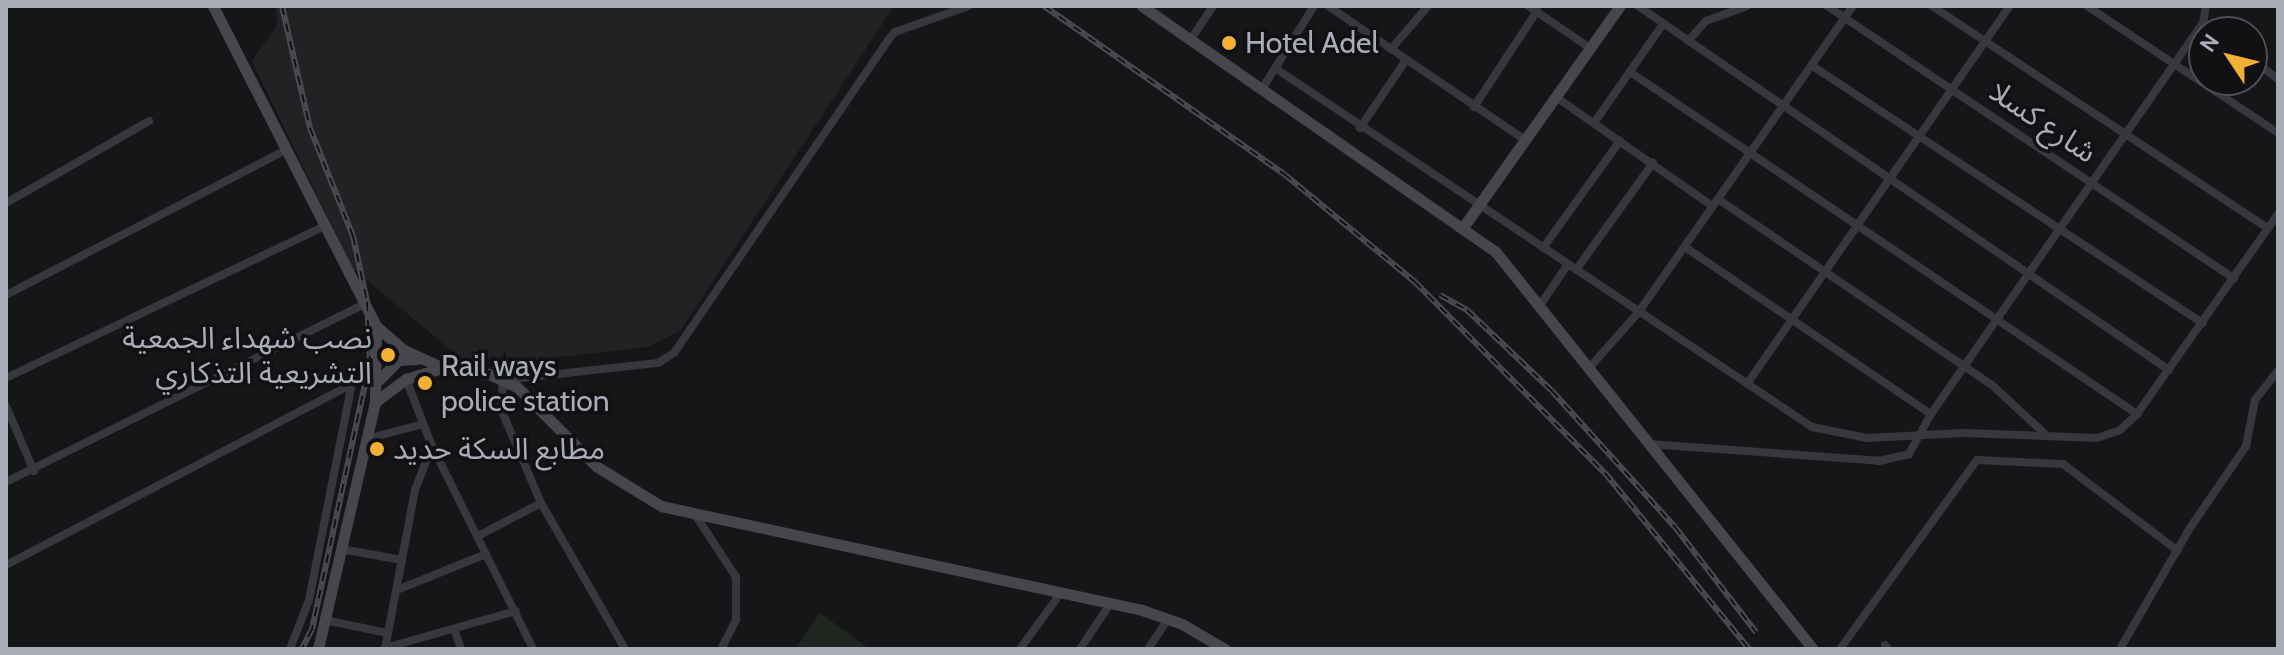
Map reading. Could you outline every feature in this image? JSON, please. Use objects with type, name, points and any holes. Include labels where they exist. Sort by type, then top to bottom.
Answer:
[{"type":"street","points":[[213,6],[376,326],[378,370],[375,402],[318,649]]},
{"type":"street","points":[[376,326],[422,359],[443,368],[503,380],[658,363],[674,353],[888,40],[895,32],[969,6]]},
{"type":"street","points":[[1142,6],[1464,226],[1495,251],[1541,304],[1813,649]]},
{"type":"street","points":[[1191,39],[1213,6]]},
{"type":"street","points":[[1262,89],[1314,6]]},
{"type":"street","points":[[1328,6],[1527,141]]},
{"type":"street","points":[[1391,49],[1428,6]]},
{"type":"street","points":[[1464,226],[1620,6]]},
{"type":"street","points":[[1638,6],[1888,181],[2169,370]]},
{"type":"street","points":[[1688,41],[1706,21],[1747,6]]},
{"type":"street","name":"شارع كسلا","points":[[1827,6],[2234,278]]},
{"type":"street","points":[[1590,367],[1638,313],[1853,6]]},
{"type":"street","points":[[1932,6],[2268,228]]},
{"type":"street","points":[[1747,384],[2010,6]]},
{"type":"street","points":[[2087,6],[2278,133]]},
{"type":"street","points":[[1474,107],[1532,9],[1590,48]]},
{"type":"street","points":[[1594,123],[1663,24]]},
{"type":"street","points":[[1650,444],[1879,461],[1909,454],[1921,438],[1931,414],[2188,45]]},
{"type":"street","points":[[1360,128],[1406,60]]},
{"type":"street","points":[[1811,65],[2203,323]]},
{"type":"street","points":[[1275,68],[1360,128],[1817,429],[1867,438],[2103,437],[2137,414],[2278,214]]},
{"type":"street","points":[[1630,72],[1855,227],[2137,414]]},
{"type":"street","points":[[1556,97],[1653,163],[1825,271],[1964,366],[2015,404],[2046,435]]},
{"type":"street","points":[[6,203],[149,121]]},
{"type":"street","points":[[1543,248],[1620,141]]},
{"type":"street","points":[[6,295],[286,150]]},
{"type":"street","points":[[1541,304],[1653,163]]},
{"type":"street","points":[[6,378],[325,226]]},
{"type":"street","points":[[1685,247],[1931,414]]},
{"type":"street","points":[[6,482],[34,471],[365,304]]},
{"type":"street","points":[[377,383],[398,360],[422,359]]},
{"type":"street","points":[[375,402],[406,379],[443,368]]},
{"type":"street","points":[[6,565],[351,387],[378,370]]},
{"type":"street","points":[[2120,649],[2178,551],[2246,446],[2255,400],[2278,371]]},
{"type":"street","points":[[406,379],[432,446],[533,649]]},
{"type":"street","points":[[503,380],[501,409],[541,503],[625,649]]},
{"type":"street","points":[[503,380],[536,403],[615,480],[661,506],[1169,618],[1206,644],[1225,649]]},
{"type":"street","points":[[290,649],[309,600],[332,502],[351,387]]},
{"type":"street","points":[[6,406],[34,471]]},
{"type":"street","points":[[366,439],[423,424]]},
{"type":"street","points":[[432,446],[415,490],[387,633],[389,648],[516,611]]},
{"type":"street","points":[[1840,649],[1962,474],[1977,460],[2063,464],[2178,551]]},
{"type":"street","points":[[478,536],[541,503]]},
{"type":"street","points":[[694,513],[736,577],[736,620],[721,649]]},
{"type":"street","points":[[341,549],[402,560]]},
{"type":"street","points":[[397,590],[486,554]]},
{"type":"street","points":[[1020,649],[1060,594]]},
{"type":"street","points":[[1080,649],[1110,604]]},
{"type":"street","points":[[1148,649],[1169,618]]},
{"type":"street","points":[[325,620],[387,633]]},
{"type":"street","points":[[455,631],[461,649]]},
{"type":"shaded area","points":[[276,6],[894,6],[680,331],[648,347],[534,360],[462,359],[352,268],[252,61],[277,25]]},
{"type":"shaded area","points":[[820,613],[870,649],[795,649]]},
{"type":"railway","points":[[282,6],[310,128],[353,236],[367,302],[370,361],[312,629],[302,649]]},
{"type":"railway","points":[[1044,6],[1284,174],[1415,282],[1605,473],[1749,649]]},
{"type":"railway","points":[[1440,295],[1467,310],[1552,391],[1675,527],[1756,632]]},
{"type":"place","name":"Hotel Adel","points":[[1229,43]]},
{"type":"place","name":"نصب شهداء الجمعية التشريعية التذكاري","points":[[388,355]]},
{"type":"place","name":"Rail ways police station","points":[[425,383]]},
{"type":"place","name":"مطابع السكة حديد","points":[[377,449]]}]
